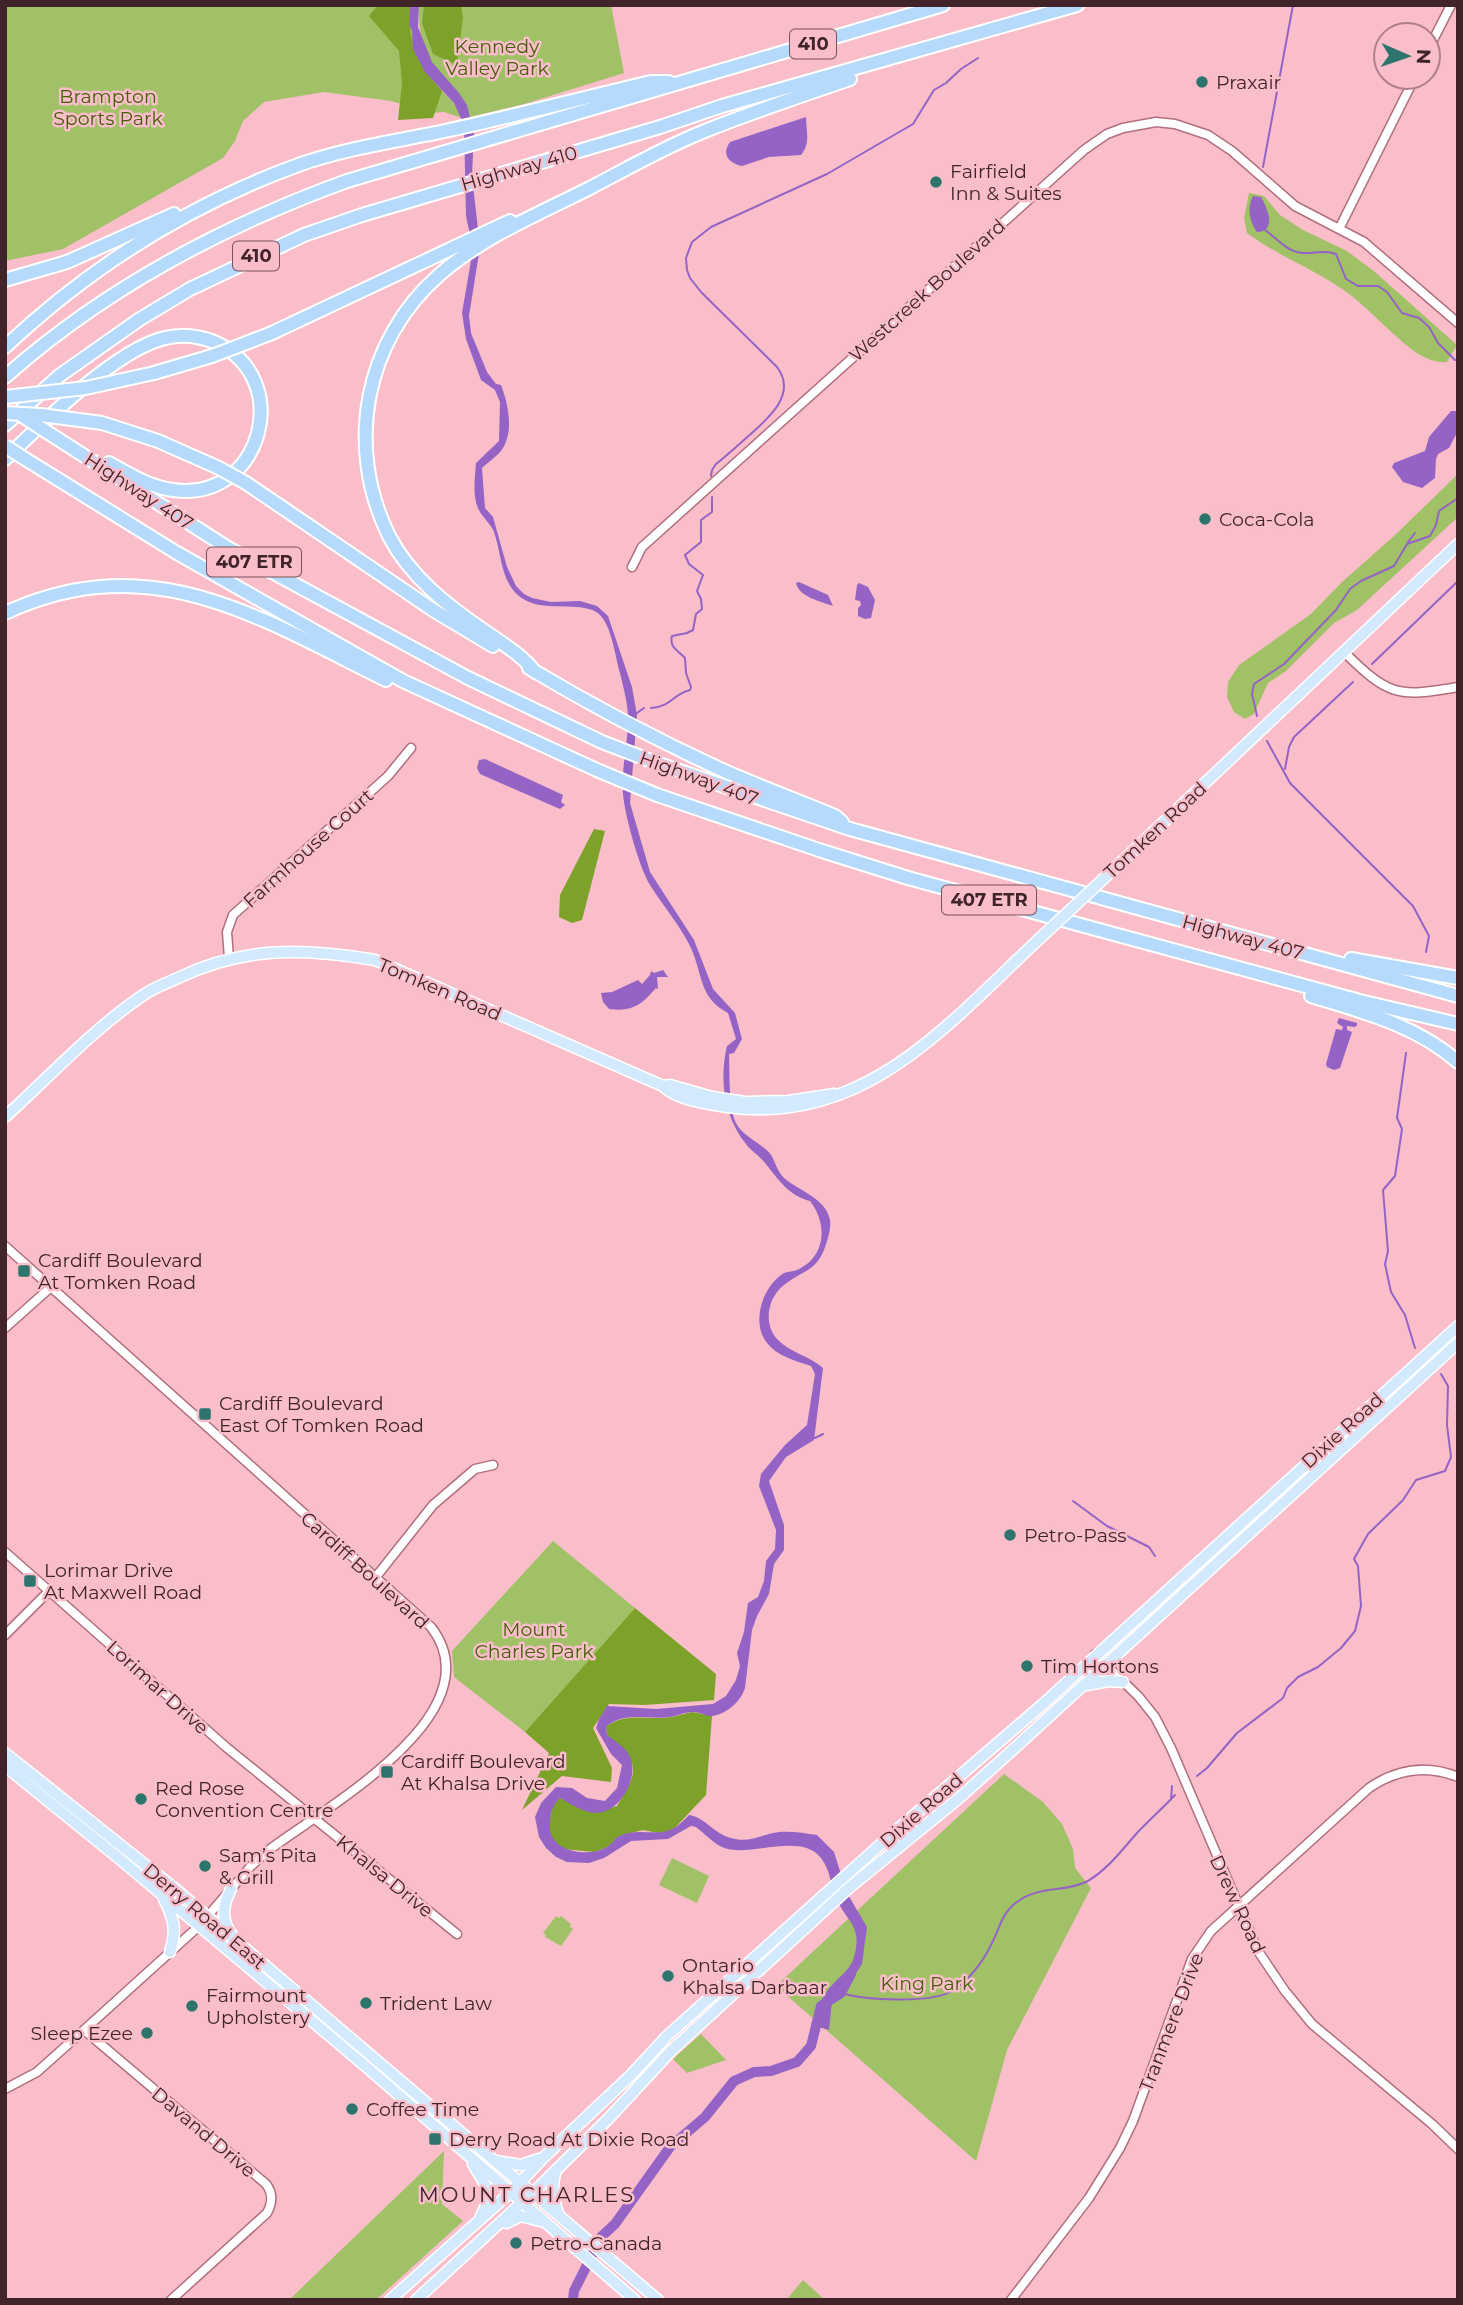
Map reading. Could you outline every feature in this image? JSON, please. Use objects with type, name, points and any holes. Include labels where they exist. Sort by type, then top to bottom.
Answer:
[{"type":"highway","name":"Highway 410","points":[[5,377],[62,331],[165,263],[223,232],[285,204],[348,181],[943,5]]},
{"type":"highway","name":"Highway 410","points":[[5,425],[59,376],[101,345],[190,289],[304,235],[722,106],[1077,5]]},
{"type":"highway","points":[[5,397],[86,388],[154,373],[212,356],[272,333],[454,247],[494,233],[704,131],[892,66],[908,55]]},
{"type":"highway","points":[[5,347],[67,292],[141,240],[192,211],[272,175],[333,155],[651,82],[684,82]]},
{"type":"highway","points":[[5,280],[67,262],[256,178],[272,175]]},
{"type":"highway","points":[[494,233],[439,275],[412,303],[396,326],[372,383],[366,412],[367,469],[383,522],[409,566],[456,612],[526,660],[535,672]]},
{"type":"highway","points":[[5,459],[69,400],[106,371],[141,347],[162,338],[197,336],[217,343],[236,356],[256,384],[261,412],[255,443],[242,465],[228,478],[213,486],[187,491],[165,489],[150,485],[101,459],[82,454]]},
{"type":"highway","name":"Highway 407","points":[[5,404],[228,548],[468,678],[602,742],[850,829],[1458,996]]},
{"type":"highway","points":[[5,414],[41,415],[102,424],[158,441],[219,468],[246,483],[433,610],[535,672],[603,710],[721,769],[835,816],[850,829]]},
{"type":"highway","name":"Highway 407","points":[[5,446],[177,553],[403,681],[599,771],[796,843],[908,877],[1360,1001],[1458,1024]]},
{"type":"highway","points":[[5,614],[33,602],[79,591],[131,587],[174,591],[220,602],[248,613],[388,681],[403,681]]},
{"type":"highway","points":[[1281,946],[1458,978]]},
{"type":"highway","points":[[1253,972],[1282,987],[1407,1028],[1458,1062]]},
{"type":"main road","name":"Tomken Road","points":[[5,1117],[117,1015],[147,993],[202,967],[229,958],[289,950],[331,952],[375,960],[663,1086],[670,1085],[713,1101],[746,1105],[789,1101],[836,1094],[870,1082],[933,1039],[1458,544]]},
{"type":"main road","name":"Dixie Road","points":[[390,2300],[512,2191],[631,2075],[667,2036],[1042,1705],[1458,1326]]},
{"type":"main road","name":"Dixie Road","points":[[418,2299],[609,2118],[671,2051],[850,1887],[958,1799],[1458,1343]]},
{"type":"main road","points":[[1082,1686],[1109,1681],[1123,1682]]},
{"type":"main road","name":"Derry Road East","points":[[5,1753],[173,1887],[658,2300]]},
{"type":"main road","name":"Derry Road East","points":[[5,1766],[163,1895],[512,2191],[635,2300]]},
{"type":"main road","points":[[230,1889],[223,1914],[236,1941]]},
{"type":"main road","points":[[163,1895],[176,1924],[170,1952]]},
{"type":"main road","points":[[470,2157],[489,2188],[488,2199],[479,2220]]},
{"type":"main road","points":[[495,2161],[521,2165],[543,2158]]},
{"type":"main road","points":[[556,2169],[552,2181],[552,2195],[558,2215]]},
{"type":"main road","points":[[499,2224],[521,2216],[550,2226]]},
{"type":"street","points":[[1442,23],[1451,5]]},
{"type":"street","points":[[1339,229],[1408,91]]},
{"type":"street","name":"Westcreek Boulevard","points":[[632,567],[642,547],[1001,223],[1084,150],[1107,134],[1123,128],[1156,122],[1191,128],[1208,135],[1232,151],[1295,206],[1364,242],[1458,323]]},
{"type":"street","points":[[1344,652],[1368,676],[1391,690],[1426,693],[1458,687]]},
{"type":"street","name":"Farmhouse Court","points":[[229,958],[227,932],[233,915],[388,776],[411,748]]},
{"type":"street","name":"Cardiff Boulevard","points":[[5,1246],[436,1634],[445,1663],[442,1689],[429,1718],[390,1762],[269,1850],[230,1889],[199,1926],[37,2072],[5,2089]]},
{"type":"street","points":[[5,1328],[51,1287]]},
{"type":"street","points":[[375,1577],[433,1505],[475,1469],[493,1465]]},
{"type":"street","name":"Lorimar Drive","points":[[5,1552],[226,1747],[314,1817]]},
{"type":"street","points":[[5,1635],[49,1591]]},
{"type":"street","name":"Drew Road","points":[[1095,1654],[1155,1717],[1171,1748],[1258,1951],[1285,1991],[1312,2024],[1458,2149]]},
{"type":"street","name":"Tranmere Drive","points":[[1011,2300],[1105,2174],[1132,2121],[1192,1959],[1212,1931],[1383,1778],[1416,1768],[1458,1777]]},
{"type":"street","name":"Khalsa Drive","points":[[314,1817],[457,1934]]},
{"type":"street","name":"Davand Drive","points":[[84,2030],[266,2184],[271,2193],[271,2205],[267,2213],[171,2300]]},
{"type":"street","points":[[407,2285],[418,2299]]},
{"type":"green space","name":"Brampton Sports Park","points":[[5,5],[410,5],[409,24],[442,91],[454,103],[462,118],[444,112],[421,114],[419,109],[391,101],[324,92],[264,102],[243,121],[235,141],[223,158],[63,249],[5,261]]},
{"type":"green space","points":[[378,5],[410,5],[412,41],[426,71],[442,91],[433,118],[398,120],[402,83],[399,51],[369,16]]},
{"type":"green space","name":"Kennedy Valley Park","points":[[419,5],[611,5],[624,73],[521,105],[470,117],[458,94],[437,70],[425,50]]},
{"type":"green space","points":[[424,5],[461,5],[463,17],[457,65],[433,54],[422,23]]},
{"type":"green space","points":[[1249,193],[1264,196],[1280,215],[1303,230],[1347,251],[1375,272],[1457,345],[1447,362],[1433,361],[1420,355],[1348,293],[1247,233],[1244,218]]},
{"type":"green space","points":[[1458,474],[1458,517],[1357,610],[1334,623],[1286,671],[1268,683],[1254,714],[1245,719],[1234,712],[1227,697],[1228,682],[1239,665],[1311,614]]},
{"type":"green space","points":[[594,829],[605,831],[582,920],[572,923],[559,917],[560,895]]},
{"type":"green space","name":"Mount Charles Park","points":[[553,1541],[635,1608],[525,1732],[454,1677],[452,1651]]},
{"type":"green space","points":[[635,1608],[716,1674],[714,1700],[645,1705],[609,1704],[593,1728],[612,1768],[611,1782],[562,1776],[522,1810],[549,1753],[525,1732]]},
{"type":"green space","points":[[693,1712],[712,1716],[706,1795],[671,1832],[643,1830],[619,1836],[608,1847],[594,1852],[563,1849],[554,1842],[549,1823],[554,1802],[560,1798],[591,1812],[617,1806],[630,1783],[633,1775],[631,1760],[607,1735],[606,1727],[621,1719],[674,1717]]},
{"type":"green space","name":"King Park","points":[[1004,1774],[1043,1802],[1062,1824],[1073,1849],[1075,1868],[1091,1888],[1007,2050],[976,2161],[776,1986]]},
{"type":"green space","points":[[672,1858],[709,1876],[697,1903],[659,1885]]},
{"type":"green space","points":[[556,1916],[561,1916],[573,1929],[561,1946],[543,1933]]},
{"type":"green space","points":[[701,2034],[726,2060],[687,2073],[673,2059]]},
{"type":"green space","points":[[444,2151],[442,2204],[463,2221],[376,2300],[289,2300]]},
{"type":"green space","points":[[803,2280],[825,2300],[786,2300]]},
{"type":"shaded area","points":[[410,5],[419,5],[418,27],[432,62],[467,105],[474,133],[472,176],[480,247],[469,316],[471,333],[487,372],[496,384],[501,385],[508,408],[509,425],[503,448],[482,468],[485,508],[493,517],[507,567],[516,586],[524,594],[551,602],[580,601],[597,606],[608,616],[632,687],[637,715],[630,803],[650,872],[694,940],[713,989],[735,1013],[742,1039],[734,1053],[729,1054],[733,1116],[743,1132],[771,1155],[784,1178],[818,1200],[827,1212],[830,1222],[828,1239],[820,1259],[778,1290],[769,1312],[770,1327],[778,1340],[823,1368],[814,1440],[786,1457],[769,1481],[784,1525],[784,1550],[774,1564],[769,1594],[752,1630],[743,1693],[729,1709],[713,1716],[695,1712],[670,1717],[628,1718],[613,1722],[606,1727],[607,1735],[628,1753],[632,1762],[631,1781],[627,1791],[614,1807],[596,1813],[582,1810],[560,1798],[552,1812],[550,1828],[557,1843],[572,1851],[581,1852],[609,1846],[626,1833],[666,1831],[677,1826],[689,1815],[695,1816],[725,1836],[737,1839],[784,1832],[817,1835],[834,1852],[847,1893],[867,1927],[862,1964],[832,2000],[829,2030],[811,2025],[830,1987],[852,1962],[857,1938],[836,1898],[824,1863],[812,1850],[787,1846],[733,1850],[722,1847],[691,1826],[668,1839],[631,1841],[604,1858],[589,1863],[567,1862],[556,1857],[539,1837],[535,1817],[541,1803],[556,1787],[572,1788],[587,1798],[605,1801],[617,1788],[622,1765],[611,1754],[596,1728],[607,1706],[656,1709],[713,1704],[726,1696],[736,1680],[740,1666],[737,1653],[744,1632],[748,1603],[758,1597],[764,1581],[766,1561],[775,1549],[776,1530],[759,1486],[761,1474],[785,1445],[807,1425],[815,1374],[811,1366],[781,1355],[771,1348],[762,1335],[759,1316],[764,1297],[774,1281],[783,1274],[807,1264],[814,1257],[819,1249],[821,1230],[820,1220],[810,1201],[784,1186],[763,1160],[748,1147],[733,1122],[725,1098],[724,1085],[727,1046],[736,1039],[728,1013],[707,993],[691,948],[650,885],[641,866],[623,794],[627,705],[607,626],[593,610],[540,605],[522,598],[514,591],[504,573],[494,532],[477,505],[476,463],[499,441],[500,402],[495,390],[481,380],[466,339],[462,313],[473,249],[466,216],[464,125],[454,103],[425,72],[413,49],[409,24]]},
{"type":"shaded area","points":[[806,117],[807,141],[801,155],[769,157],[742,166],[733,163],[726,155],[730,142]]},
{"type":"shaded area","points":[[1253,196],[1261,197],[1266,207],[1269,224],[1263,231],[1257,232],[1252,223],[1250,205]]},
{"type":"shaded area","points":[[1451,411],[1458,411],[1458,431],[1449,448],[1438,454],[1435,478],[1422,488],[1403,482],[1392,467],[1394,463],[1425,451],[1429,437]]},
{"type":"shaded area","points":[[796,583],[828,595],[833,606],[801,592]]},
{"type":"shaded area","points":[[859,583],[868,587],[875,600],[871,618],[858,616],[858,608],[861,605],[860,601],[855,600]]},
{"type":"shaded area","points":[[485,759],[563,795],[561,802],[565,805],[560,809],[480,774],[477,768],[479,760]]},
{"type":"shaded area","points":[[663,970],[668,977],[657,977],[658,989],[636,1006],[609,1009],[603,1002],[601,993],[612,992],[638,980],[642,984],[651,971],[654,973]]},
{"type":"shaded area","points":[[1339,1018],[1357,1025],[1347,1026],[1347,1030],[1352,1032],[1340,1068],[1334,1070],[1326,1064],[1336,1029],[1342,1030],[1343,1027],[1337,1023]]},
{"type":"waterway","points":[[1263,167],[1293,5]]},
{"type":"waterway","points":[[711,476],[716,464],[776,408],[784,388],[783,378],[777,367],[690,278],[686,258],[692,242],[711,227],[827,174],[913,124],[934,90],[978,58]]},
{"type":"waterway","points":[[1264,229],[1296,252],[1336,254],[1346,279],[1358,286],[1378,286],[1387,292],[1402,313],[1419,318],[1429,327],[1438,343],[1455,360]]},
{"type":"waterway","points":[[651,708],[664,705],[691,687],[685,658],[673,646],[671,640],[672,636],[693,630],[696,614],[702,609],[697,591],[703,575],[689,564],[685,555],[701,542],[701,520],[712,512],[712,497]]},
{"type":"waterway","points":[[1257,716],[1252,694],[1254,684],[1284,664],[1336,610],[1350,589],[1394,566],[1407,544],[1430,536],[1439,511],[1458,498]]},
{"type":"waterway","points":[[1408,542],[1415,533]]},
{"type":"waterway","points":[[1372,664],[1458,581]]},
{"type":"waterway","points":[[1285,769],[1289,747],[1294,737],[1353,682]]},
{"type":"waterway","points":[[637,713],[644,708]]},
{"type":"waterway","points":[[1267,741],[1290,783],[1413,906],[1429,936],[1426,952]]},
{"type":"waterway","points":[[1406,1053],[1397,1118],[1402,1129],[1395,1176],[1383,1190],[1388,1251],[1385,1264],[1391,1292],[1405,1315],[1415,1348]]},
{"type":"waterway","points":[[1197,1776],[1237,1733],[1283,1698],[1287,1688],[1298,1677],[1318,1667],[1341,1648],[1355,1631],[1361,1606],[1358,1566],[1354,1559],[1368,1534],[1403,1500],[1416,1480],[1445,1471],[1451,1457],[1447,1425],[1448,1386],[1441,1374]]},
{"type":"waterway","points":[[815,1438],[823,1434]]},
{"type":"waterway","points":[[1073,1501],[1107,1526],[1149,1547],[1155,1556]]},
{"type":"waterway","points":[[1171,1799],[1172,1786]]},
{"type":"waterway","points":[[841,1993],[897,2000],[929,1998],[952,1991],[979,1965],[1012,1906],[1034,1893],[1088,1881],[1109,1865],[1175,1795]]},
{"type":"waterway","points":[[573,2300],[574,2291],[601,2237],[615,2224],[670,2147],[705,2117],[734,2081],[754,2072],[771,2071],[797,2062],[811,2046],[821,2006],[841,1993],[851,1974]]},
{"type":"place","name":"Praxair","points":[[1202,82]]},
{"type":"place","name":"Fairfield Inn & Suites","points":[[936,182]]},
{"type":"place","name":"Coca-Cola","points":[[1205,519]]},
{"type":"place","name":"Cardiff Boulevard At Tomken Road","points":[[24,1271]]},
{"type":"place","name":"Cardiff Boulevard East Of Tomken Road","points":[[205,1414]]},
{"type":"place","name":"Petro-Pass","points":[[1010,1535]]},
{"type":"place","name":"Lorimar Drive At Maxwell Road","points":[[30,1581]]},
{"type":"place","name":"Tim Hortons","points":[[1027,1666]]},
{"type":"place","name":"Cardiff Boulevard At Khalsa Drive","points":[[387,1772]]},
{"type":"place","name":"Red Rose Convention Centre","points":[[141,1799]]},
{"type":"place","name":"Sam’s Pita & Grill","points":[[205,1866]]},
{"type":"place","name":"Ontario Khalsa Darbaar","points":[[668,1976]]},
{"type":"place","name":"Trident Law","points":[[366,2003]]},
{"type":"place","name":"Fairmount Upholstery","points":[[192,2006]]},
{"type":"place","name":"Sleep Ezee","points":[[147,2033]]},
{"type":"place","name":"Coffee Time","points":[[352,2109]]},
{"type":"place","name":"Derry Road At Dixie Road","points":[[435,2139]]},
{"type":"place","name":"Petro-Canada","points":[[516,2243]]},
{"type":"district","name":"MOUNT CHARLES","points":[[527,2195]]}]
